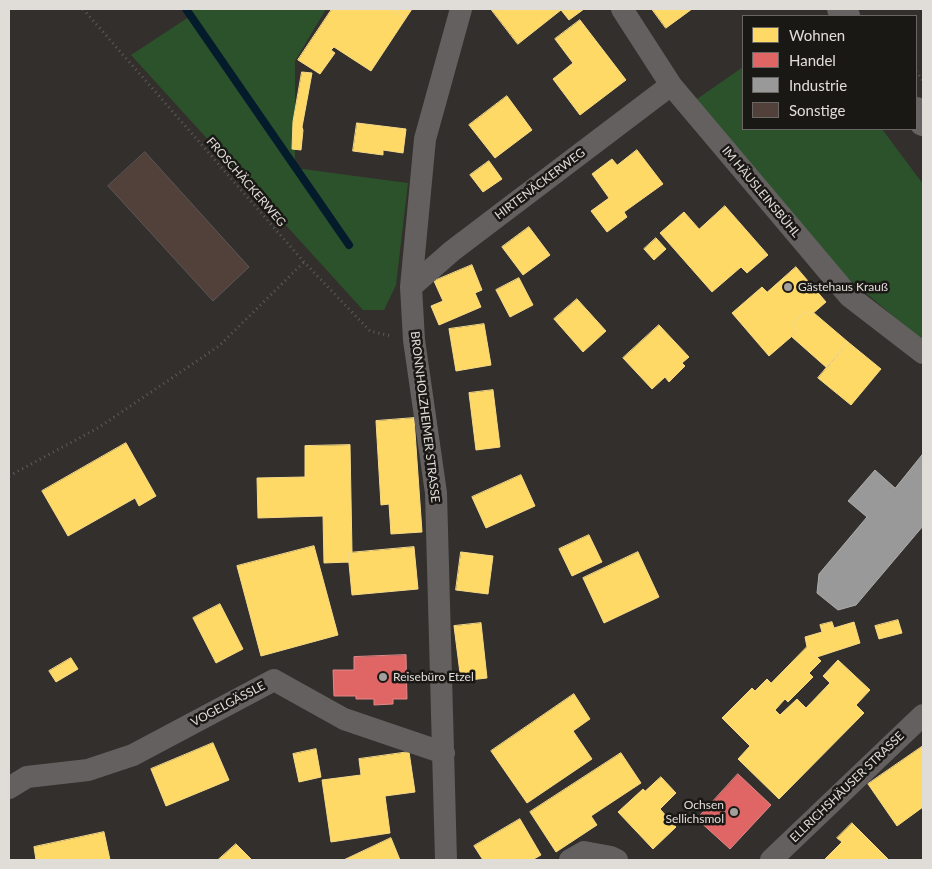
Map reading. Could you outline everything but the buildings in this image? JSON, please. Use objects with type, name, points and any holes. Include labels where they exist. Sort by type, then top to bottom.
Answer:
[{"type":"street","name":"BRONNHOLZHEIMER STRASSE","points":[[446,860],[436,493],[414,340],[411,287],[425,139],[461,9]]},
{"type":"street","name":"IM HÄUSLEINSBÜHL","points":[[622,9],[672,85],[849,296],[923,353]]},
{"type":"street","name":"HIRTENÄCKERWEG","points":[[411,287],[452,251],[672,85]]},
{"type":"street","name":"VOGELGÄSSLE","points":[[9,788],[27,777],[88,770],[133,756],[274,680],[344,719],[444,753]]},
{"type":"street","name":"ELLRICHSHÄUSER STRASSE","points":[[771,860],[923,715]]},
{"type":"street","points":[[570,860],[584,852],[611,857],[616,860]]},
{"type":"path","name":"FROSCHÄCKERWEG","points":[[83,9],[304,262],[370,331],[414,340]]},
{"type":"path","points":[[9,476],[98,428],[219,346],[304,262]]},
{"type":"green space","points":[[184,9],[326,9],[295,61],[295,168],[408,183],[396,285],[384,310],[363,310],[131,55],[189,17]]},
{"type":"green space","points":[[742,68],[742,130],[883,130],[923,184],[923,341],[837,269],[694,101]]},
{"type":"waterway","points":[[186,9],[349,245]]},
{"type":"place","name":"Gästehaus Krauß","points":[[788,287]]},
{"type":"place","name":"Reisebüro Etzel","points":[[383,677]]},
{"type":"place","name":"Ochsen Sellichsmol","points":[[734,812]]}]
